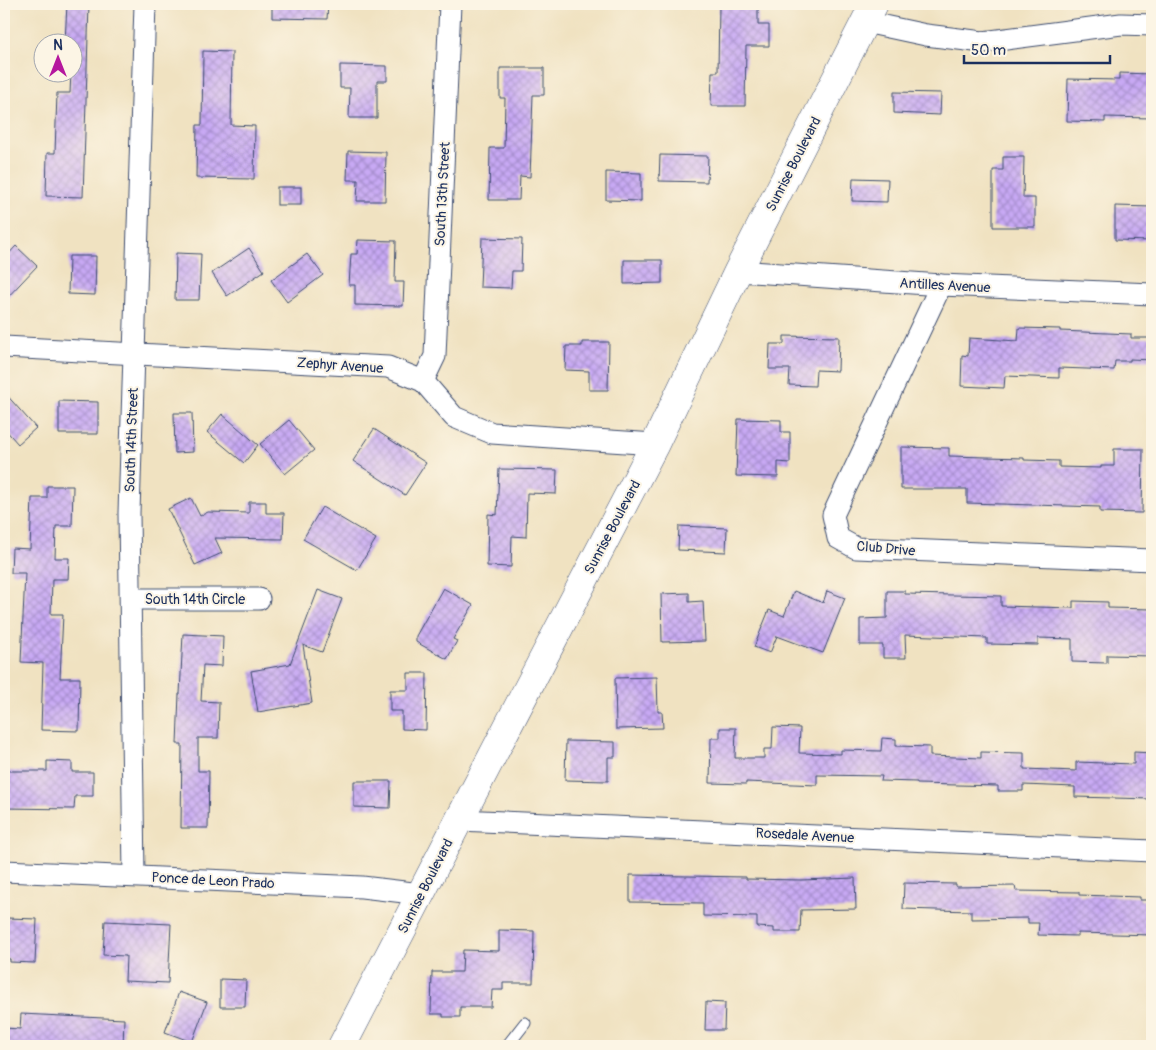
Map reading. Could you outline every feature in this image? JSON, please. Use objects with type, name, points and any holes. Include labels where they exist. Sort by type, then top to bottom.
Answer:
[{"type":"street","name":"South 14th Street","points":[[134,876],[129,512],[145,4]]},
{"type":"street","name":"South 13th Street","points":[[423,381],[435,356],[450,4]]},
{"type":"street","points":[[869,13],[926,35],[983,42],[1121,24],[1152,26]]},
{"type":"street","name":"Sunrise Boulevard","points":[[342,1046],[655,444],[738,271],[869,13]]},
{"type":"street","name":"Antilles Avenue","points":[[738,271],[941,286],[1152,294]]},
{"type":"street","name":"Club Drive","points":[[941,286],[833,515],[838,538],[856,548],[1152,560]]},
{"type":"street","name":"Zephyr Avenue","points":[[4,347],[388,367],[423,381],[454,417],[492,433],[655,444]]},
{"type":"street","name":"South 14th Circle","points":[[131,599],[259,599]]},
{"type":"street","name":"Rosedale Avenue","points":[[459,820],[1152,851]]},
{"type":"street","name":"Ponce de Leon Prado","points":[[4,871],[362,887],[421,894]]},
{"type":"lane","points":[[507,1046],[524,1023]]},
{"type":"building","points":[[67,4],[89,4],[83,197],[46,196],[47,153],[55,153],[57,93],[70,93],[71,82],[82,82],[82,32],[66,32]]},
{"type":"building","points":[[272,4],[328,4],[327,19],[272,18]]},
{"type":"building","points":[[719,4],[758,4],[758,25],[769,25],[769,46],[746,46],[745,106],[711,106],[712,72],[718,72]]},
{"type":"building","points":[[203,51],[232,52],[231,125],[255,126],[254,179],[196,178],[197,125],[202,125]]},
{"type":"building","points":[[340,65],[387,66],[387,81],[377,81],[377,118],[349,118],[350,88],[340,88]]},
{"type":"building","points":[[500,68],[544,68],[544,95],[533,95],[530,177],[520,176],[519,200],[489,200],[490,148],[504,148],[505,98],[500,98]]},
{"type":"building","points":[[1119,73],[1152,74],[1152,118],[1105,117],[1105,122],[1067,121],[1068,79],[1119,80]]},
{"type":"building","points":[[894,92],[941,93],[940,115],[894,113]]},
{"type":"building","points":[[348,151],[386,152],[385,201],[357,201],[358,180],[347,180]]},
{"type":"building","points":[[660,155],[708,156],[707,182],[659,181]]},
{"type":"building","points":[[1003,157],[1024,157],[1023,198],[1035,198],[1035,227],[993,227],[993,170],[1003,170]]},
{"type":"building","points":[[606,172],[641,173],[641,201],[606,200]]},
{"type":"building","points":[[853,178],[888,179],[887,202],[852,201]]},
{"type":"building","points":[[277,187],[301,187],[301,205],[277,205]]},
{"type":"building","points":[[1115,206],[1152,207],[1152,241],[1115,240]]},
{"type":"building","points":[[482,238],[522,239],[521,271],[512,271],[511,288],[480,287]]},
{"type":"building","points":[[358,240],[396,241],[395,282],[404,282],[403,306],[355,305],[355,285],[349,285],[351,254],[357,254]]},
{"type":"building","points":[[16,246],[37,266],[4,301],[4,259]]},
{"type":"building","points":[[249,248],[264,271],[227,296],[212,273]]},
{"type":"building","points":[[176,253],[201,254],[199,300],[175,300]]},
{"type":"building","points":[[307,254],[323,275],[287,302],[271,280]]},
{"type":"building","points":[[69,256],[96,256],[95,295],[68,294]]},
{"type":"building","points":[[624,260],[662,260],[662,283],[624,284]]},
{"type":"building","points":[[1019,328],[1131,334],[1131,338],[1152,338],[1152,360],[1130,359],[1130,361],[1115,361],[1114,370],[1059,368],[1059,378],[1005,376],[1004,388],[961,386],[962,355],[968,356],[969,338],[1018,341]]},
{"type":"building","points":[[784,336],[839,337],[838,371],[816,370],[815,386],[789,385],[790,369],[769,369],[770,344],[784,344]]},
{"type":"building","points":[[582,342],[609,342],[608,390],[589,390],[589,371],[565,370],[566,346],[582,346]]},
{"type":"building","points":[[4,392],[36,428],[18,444],[4,428]]},
{"type":"building","points":[[59,401],[98,402],[98,434],[59,434]]},
{"type":"building","points":[[174,413],[192,413],[193,452],[175,453]]},
{"type":"building","points":[[222,414],[258,445],[244,463],[207,432]]},
{"type":"building","points":[[738,419],[781,420],[781,432],[790,432],[790,463],[778,462],[778,477],[736,476]]},
{"type":"building","points":[[289,420],[314,450],[285,474],[260,444]]},
{"type":"building","points":[[374,429],[426,463],[405,495],[353,461]]},
{"type":"building","points":[[901,447],[949,448],[949,456],[1024,458],[1024,460],[1059,461],[1059,467],[1101,468],[1101,466],[1114,466],[1114,449],[1143,449],[1142,513],[1100,512],[1100,507],[967,503],[967,489],[901,489]]},
{"type":"building","points":[[499,469],[557,470],[556,494],[527,493],[526,537],[512,536],[511,567],[487,566],[488,514],[497,515]]},
{"type":"building","points":[[47,486],[73,486],[72,526],[56,526],[55,558],[69,558],[68,579],[52,579],[51,614],[63,614],[60,678],[80,678],[79,731],[41,730],[43,663],[21,662],[25,573],[11,573],[12,548],[30,549],[32,498],[47,498]]},
{"type":"building","points":[[191,498],[200,516],[208,512],[249,513],[249,502],[266,502],[266,513],[284,513],[283,539],[215,538],[222,553],[195,565],[168,509]]},
{"type":"building","points":[[322,507],[376,539],[357,570],[303,539]]},
{"type":"building","points":[[679,526],[727,528],[726,552],[678,550]]},
{"type":"building","points":[[443,588],[473,605],[453,639],[457,641],[447,659],[416,642],[416,636]]},
{"type":"building","points":[[318,590],[342,599],[322,652],[303,645],[312,703],[258,712],[251,671],[290,664]]},
{"type":"building","points":[[794,591],[823,603],[827,591],[845,598],[823,653],[777,636],[770,653],[754,647],[769,610],[784,616]]},
{"type":"building","points":[[887,591],[905,591],[905,594],[1001,596],[1001,606],[1073,608],[1073,601],[1108,602],[1108,608],[1152,609],[1152,656],[1107,655],[1107,663],[1072,662],[1072,639],[1038,638],[1038,645],[987,644],[987,638],[905,635],[906,658],[883,658],[883,645],[860,645],[860,619],[887,618]]},
{"type":"building","points":[[689,593],[689,602],[703,601],[705,641],[662,642],[661,594]]},
{"type":"building","points":[[183,634],[223,636],[222,666],[203,665],[201,701],[219,702],[218,738],[198,738],[198,771],[209,771],[208,828],[181,828],[182,744],[177,744]]},
{"type":"building","points":[[408,673],[427,673],[426,730],[402,729],[402,711],[390,711],[390,690],[408,690]]},
{"type":"building","points":[[657,677],[658,712],[662,712],[663,728],[616,729],[615,678]]},
{"type":"building","points":[[773,727],[800,728],[799,753],[841,754],[841,750],[881,751],[882,738],[896,739],[896,746],[930,747],[930,756],[981,758],[981,752],[1024,753],[1024,769],[1076,771],[1076,762],[1134,764],[1134,752],[1152,753],[1152,799],[1075,797],[1075,787],[1023,785],[1023,791],[998,791],[998,786],[881,781],[882,776],[817,775],[817,785],[746,782],[746,784],[710,783],[711,738],[720,738],[720,728],[736,728],[735,758],[764,758],[764,749],[772,749]]},
{"type":"building","points":[[566,741],[615,742],[615,757],[608,757],[608,781],[565,780]]},
{"type":"building","points":[[47,761],[72,762],[72,772],[93,772],[93,796],[75,796],[74,809],[4,808],[4,771],[47,771]]},
{"type":"building","points":[[354,781],[391,781],[390,808],[354,807]]},
{"type":"building","points":[[630,875],[801,880],[855,878],[856,909],[801,910],[800,932],[774,932],[774,928],[757,927],[757,917],[703,916],[703,903],[630,902]]},
{"type":"building","points":[[904,883],[956,884],[956,887],[1015,886],[1016,891],[1079,892],[1079,895],[1140,897],[1140,900],[1152,900],[1152,935],[1078,933],[1078,936],[1038,935],[1039,923],[1028,923],[1028,918],[971,919],[971,911],[903,909]]},
{"type":"building","points":[[7,918],[37,919],[35,963],[10,962],[10,959],[4,958],[4,924],[7,924]]},
{"type":"building","points":[[105,921],[171,924],[168,983],[125,981],[126,956],[103,955]]},
{"type":"building","points":[[499,930],[534,931],[533,983],[503,983],[503,990],[492,990],[491,1007],[460,1007],[460,1017],[443,1017],[443,1014],[431,1014],[432,972],[462,972],[463,950],[499,951]]},
{"type":"building","points":[[220,979],[246,980],[245,1007],[220,1007]]},
{"type":"building","points":[[179,992],[207,1002],[192,1042],[165,1032]]},
{"type":"building","points":[[706,1002],[725,1003],[724,1030],[705,1030]]},
{"type":"building","points":[[21,1014],[124,1019],[123,1046],[4,1046],[4,1028],[20,1029]]}]
